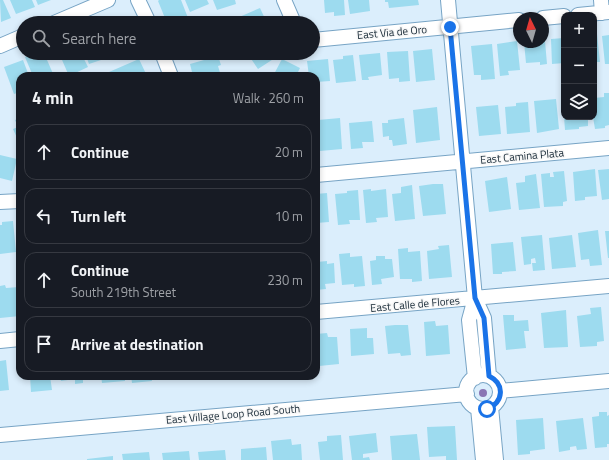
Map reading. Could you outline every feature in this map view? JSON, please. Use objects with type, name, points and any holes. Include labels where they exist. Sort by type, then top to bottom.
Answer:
[{"type":"street","points":[[70,16],[108,0]]},
{"type":"street","points":[[138,0],[146,16]]},
{"type":"street","points":[[284,0],[291,16]]},
{"type":"street","points":[[448,0],[475,298],[484,318],[482,377]]},
{"type":"street","points":[[589,12],[604,8]]},
{"type":"street","points":[[549,17],[561,16]]},
{"type":"street","name":"East Via de Oro","points":[[320,39],[513,21]]},
{"type":"street","points":[[0,46],[16,39]]},
{"type":"street","points":[[165,60],[169,72]]},
{"type":"street","name":"East Camina Plata","points":[[320,174],[609,148]]},
{"type":"street","points":[[0,202],[16,201]]},
{"type":"street","name":"East Calle de Flores","points":[[320,312],[609,286]]},
{"type":"street","points":[[0,341],[16,339]]},
{"type":"street","points":[[482,377],[497,382],[500,391],[498,400],[485,408],[470,403],[467,394],[468,385],[482,377]]},
{"type":"street","points":[[500,391],[609,381]]},
{"type":"street","name":"East Village Loop Road South","points":[[0,434],[467,394]]},
{"type":"street","points":[[483,460],[485,408]]},
{"type":"street","points":[[485,408],[496,460]]},
{"type":"building","points":[[0,0],[3,0],[11,18],[1,22]]},
{"type":"building","points":[[10,0],[32,0],[35,7],[16,14]]},
{"type":"building","points":[[36,0],[51,0],[38,5]]},
{"type":"building","points":[[181,0],[187,16],[164,16],[158,1]]},
{"type":"building","points":[[185,0],[207,0],[209,4],[190,12]]},
{"type":"building","points":[[213,0],[235,0],[236,4],[217,10]]},
{"type":"building","points":[[324,0],[344,0],[345,15],[334,16],[334,12],[325,13]]},
{"type":"building","points":[[348,0],[369,0],[370,11],[350,14]]},
{"type":"building","points":[[385,0],[418,0],[419,5],[389,8],[388,2],[385,2]]},
{"type":"building","points":[[260,8],[264,16],[242,16]]},
{"type":"building","points":[[597,34],[600,62],[597,62]]},
{"type":"building","points":[[609,35],[609,64],[605,64],[602,36]]},
{"type":"building","points":[[561,38],[561,63],[552,64],[551,39]]},
{"type":"building","points":[[513,42],[513,48],[518,48],[520,70],[508,71],[509,75],[500,76],[497,44]]},
{"type":"building","points":[[492,44],[495,79],[481,80],[481,75],[474,75],[471,46]]},
{"type":"building","points":[[525,48],[546,48],[547,64],[540,65],[540,62],[526,63]]},
{"type":"building","points":[[432,49],[435,80],[416,82],[413,51]]},
{"type":"building","points":[[408,51],[410,81],[399,82],[399,78],[389,79],[387,52]]},
{"type":"building","points":[[380,53],[382,75],[368,77],[369,80],[362,80],[359,55]]},
{"type":"building","points":[[353,55],[356,81],[336,83],[333,60],[343,59],[343,56]]},
{"type":"building","points":[[328,59],[330,81],[320,82],[320,72],[308,72],[307,61]]},
{"type":"building","points":[[23,60],[28,72],[16,72],[16,93],[14,94],[4,67]]},
{"type":"building","points":[[26,60],[47,60],[52,72],[31,72]]},
{"type":"building","points":[[62,60],[84,60],[88,67],[77,72],[67,72]]},
{"type":"building","points":[[88,60],[101,60],[89,64]]},
{"type":"building","points":[[139,60],[145,72],[109,72]]},
{"type":"building","points":[[204,60],[219,60],[221,65],[218,66],[220,72],[192,72],[190,64]]},
{"type":"building","points":[[252,60],[272,60],[258,69]]},
{"type":"building","points":[[281,60],[300,68],[298,72],[275,72]]},
{"type":"building","points":[[604,93],[609,93],[609,125],[605,126],[605,128],[595,129],[594,120],[597,120],[597,98],[604,97]]},
{"type":"building","points":[[556,99],[559,129],[537,133],[534,101]]},
{"type":"building","points":[[528,102],[530,132],[507,134],[505,107],[516,106],[516,103]]},
{"type":"building","points":[[498,105],[501,134],[479,136],[476,107]]},
{"type":"building","points":[[437,107],[440,140],[416,143],[413,110]]},
{"type":"building","points":[[340,118],[342,149],[320,151],[320,120]]},
{"type":"building","points":[[404,118],[407,144],[393,146],[392,140],[389,140],[389,136],[383,137],[382,123],[388,123],[388,120]]},
{"type":"building","points":[[564,120],[588,120],[588,126],[579,127],[579,129],[565,130]]},
{"type":"building","points":[[372,121],[374,142],[362,142],[363,148],[351,149],[349,123]]},
{"type":"building","points":[[16,128],[16,136],[13,129]]},
{"type":"building","points":[[0,155],[16,159],[12,181],[0,178]]},
{"type":"building","points":[[595,169],[597,196],[585,197],[585,200],[575,201],[573,172]]},
{"type":"building","points":[[609,169],[609,199],[602,200],[598,170]]},
{"type":"building","points":[[564,171],[567,201],[563,202],[563,206],[544,207],[541,174],[550,173],[550,177],[554,177],[553,172]]},
{"type":"building","points":[[536,174],[540,208],[519,210],[516,183],[525,182],[525,176]]},
{"type":"building","points":[[507,177],[511,209],[489,212],[485,181]]},
{"type":"building","points":[[443,184],[446,214],[423,216],[419,186]]},
{"type":"building","points":[[412,185],[415,219],[395,221],[392,194],[401,193],[401,187]]},
{"type":"building","points":[[371,189],[371,191],[386,189],[388,217],[376,218],[377,222],[366,223],[363,190]]},
{"type":"building","points":[[358,190],[360,220],[349,220],[350,224],[338,225],[335,194]]},
{"type":"building","points":[[327,193],[329,222],[320,223],[320,194]]},
{"type":"building","points":[[13,221],[16,252],[0,254],[0,225],[2,225],[2,222]]},
{"type":"building","points":[[598,230],[602,265],[590,266],[589,259],[581,260],[578,233]]},
{"type":"building","points":[[605,231],[609,231],[609,258],[608,258]]},
{"type":"building","points":[[542,235],[545,270],[533,271],[532,263],[536,263],[535,258],[531,259],[531,264],[524,265],[521,237]]},
{"type":"building","points":[[572,235],[576,267],[552,269],[549,238]]},
{"type":"building","points":[[513,242],[516,271],[493,274],[491,244]]},
{"type":"building","points":[[449,245],[452,277],[429,279],[427,251],[439,249],[438,246]]},
{"type":"building","points":[[408,248],[408,252],[420,251],[422,281],[412,282],[412,279],[400,279],[398,249]]},
{"type":"building","points":[[350,253],[350,257],[362,256],[365,286],[354,287],[354,284],[342,285],[339,254]]},
{"type":"building","points":[[376,256],[385,256],[385,259],[392,259],[394,277],[381,279],[382,284],[372,285],[370,261],[376,260]]},
{"type":"building","points":[[327,261],[327,264],[334,263],[335,283],[325,284],[326,289],[320,290],[320,262]]},
{"type":"building","points":[[5,285],[6,288],[16,287],[16,316],[0,318],[0,286]]},
{"type":"building","points":[[601,307],[604,341],[597,342],[597,346],[580,347],[577,316],[591,314],[590,308]]},
{"type":"building","points":[[566,310],[568,347],[544,348],[541,313]]},
{"type":"building","points":[[503,315],[514,315],[514,321],[528,320],[529,331],[524,331],[526,348],[506,350]]},
{"type":"building","points":[[435,321],[436,326],[448,325],[450,354],[426,356],[424,322]]},
{"type":"building","points":[[408,325],[411,355],[401,356],[400,353],[388,354],[385,326]]},
{"type":"building","points":[[367,328],[367,338],[373,338],[374,354],[351,356],[350,329]]},
{"type":"building","points":[[327,333],[328,337],[337,337],[339,364],[320,366],[320,334]]},
{"type":"building","points":[[6,360],[9,390],[0,391],[0,361]]},
{"type":"building","points":[[30,380],[51,380],[52,390],[31,392]]},
{"type":"building","points":[[75,380],[83,380],[83,383],[75,384]]},
{"type":"building","points":[[102,380],[125,380],[125,381],[102,383]]},
{"type":"building","points":[[132,380],[152,381],[132,383]]},
{"type":"building","points":[[599,412],[607,412],[607,416],[609,415],[609,444],[607,444],[607,447],[595,448],[592,417],[599,416]]},
{"type":"building","points":[[543,418],[545,449],[530,451],[530,454],[518,455],[516,420]]},
{"type":"building","points":[[583,418],[587,449],[577,450],[576,446],[570,447],[570,450],[559,452],[556,421]]},
{"type":"building","points":[[455,426],[457,460],[446,460],[446,456],[429,457],[427,427]]},
{"type":"building","points":[[376,433],[378,452],[363,454],[363,458],[369,457],[370,460],[352,460],[349,436]]},
{"type":"building","points":[[417,434],[420,460],[392,460],[390,436]]},
{"type":"building","points":[[341,435],[343,460],[320,460],[318,442],[327,441],[327,436]]},
{"type":"building","points":[[291,439],[292,445],[301,444],[302,460],[273,460],[271,441]]},
{"type":"building","points":[[266,447],[267,460],[241,460],[241,449]]},
{"type":"building","points":[[225,450],[226,460],[199,460],[198,452]]},
{"type":"building","points":[[189,451],[190,460],[163,460],[162,453]]},
{"type":"building","points":[[149,452],[150,460],[123,460],[122,454]]},
{"type":"building","points":[[113,456],[113,460],[87,460],[87,459]]},
{"type":"route","points":[[450,27],[475,298],[484,318],[489,376],[497,382],[500,391],[498,400],[487,409]]}]
